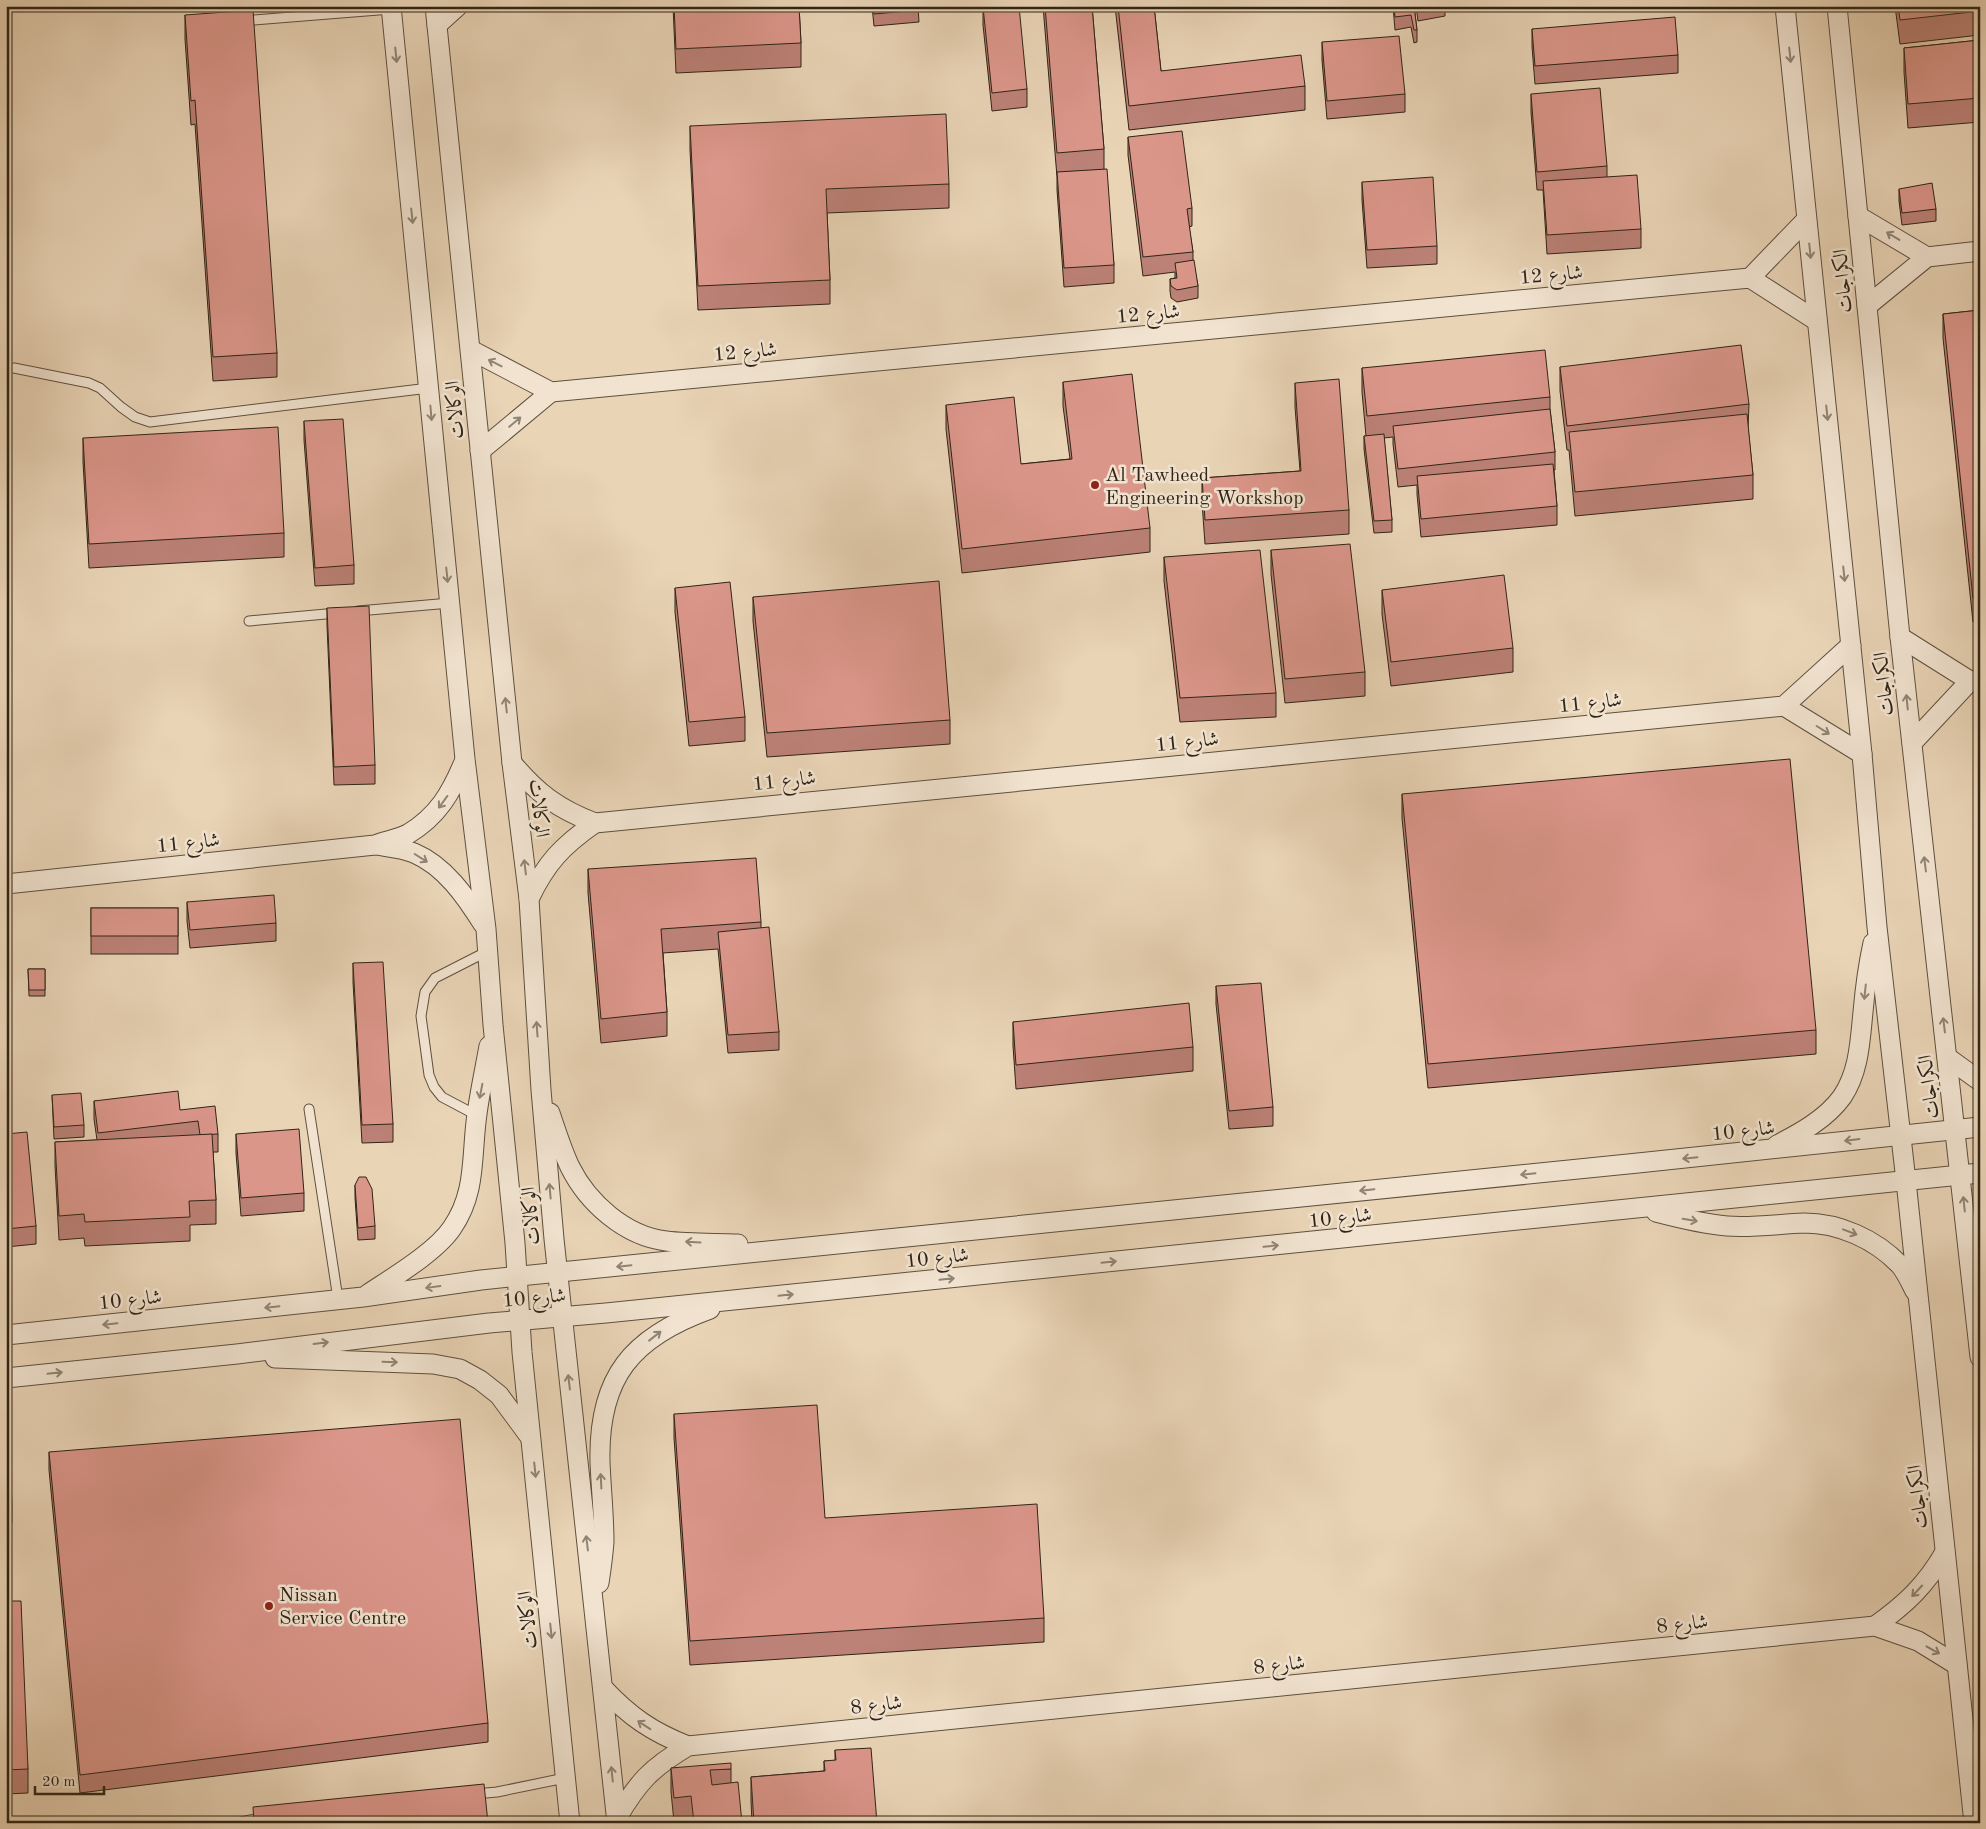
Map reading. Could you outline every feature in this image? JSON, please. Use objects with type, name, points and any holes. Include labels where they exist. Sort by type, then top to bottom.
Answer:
[{"type":"street","name":"الوكالات","points":[[435,6],[512,763],[529,899],[541,1090],[562,1317],[617,1821]]},
{"type":"street","points":[[437,25],[458,6]]},
{"type":"street","name":"الكراجات","points":[[1785,6],[1862,754],[1877,927],[1974,1823]]},
{"type":"street","name":"الكراجات","points":[[1837,6],[1900,636],[1980,1357]]},
{"type":"street","name":"الوكالات","points":[[391,8],[465,759],[486,929],[520,1320],[570,1823]]},
{"type":"street","points":[[1858,216],[1927,257]]},
{"type":"street","points":[[1806,220],[1750,278],[1817,321]]},
{"type":"street","points":[[1867,306],[1927,257],[1980,251]]},
{"type":"street","name":"شارع 12","points":[[551,392],[1750,278]]},
{"type":"street","points":[[470,350],[551,392],[480,451]]},
{"type":"street","points":[[1900,636],[1975,681],[1912,743]]},
{"type":"street","points":[[1851,645],[1784,706],[1862,754]]},
{"type":"street","name":"شارع 11","points":[[512,763],[531,785],[550,801],[572,814],[595,823],[1784,706]]},
{"type":"street","name":"شارع 11","points":[[6,884],[374,844],[406,834],[434,815],[454,788],[465,759]]},
{"type":"street","name":"شارع 11","points":[[529,899],[540,876],[555,855],[595,823]]},
{"type":"street","name":"شارع 11","points":[[374,844],[413,853],[437,868],[464,895],[486,929]]},
{"type":"street","name":"الكراجات","points":[[1767,1150],[1803,1132],[1824,1116],[1841,1098],[1852,1078],[1858,1058],[1868,965],[1877,927]]},
{"type":"street","name":"الوكالات","points":[[363,1297],[429,1251],[452,1229],[468,1197],[474,1165],[476,1115],[493,1026]]},
{"type":"street","points":[[1948,1058],[1980,1081]]},
{"type":"street","name":"شارع 10","points":[[541,1090],[570,1166],[587,1194],[611,1217],[635,1232],[664,1241],[794,1247]]},
{"type":"street","name":"شارع 10","points":[[6,1335],[338,1300],[481,1280],[794,1247],[1980,1127]]},
{"type":"street","name":"شارع 10","points":[[6,1378],[237,1354],[520,1320],[1642,1209],[1980,1173]]},
{"type":"street","name":"شارع 10","points":[[1642,1209],[1686,1220],[1728,1226],[1805,1223],[1832,1226],[1856,1234],[1882,1250],[1901,1266],[1918,1296]]},
{"type":"street","name":"الوكالات","points":[[595,1616],[604,1543],[600,1460],[602,1425],[607,1398],[617,1375],[624,1364],[642,1346],[666,1327],[737,1300]]},
{"type":"street","name":"شارع 10","points":[[237,1354],[283,1359],[433,1364],[460,1369],[480,1380],[499,1395],[532,1440]]},
{"type":"street","name":"شارع 8","points":[[1875,1626],[1916,1594],[1933,1574],[1945,1552]]},
{"type":"street","name":"شارع 8","points":[[617,1821],[632,1791],[648,1774],[667,1758],[688,1746],[1875,1626],[1918,1641],[1957,1665]]},
{"type":"street","name":"شارع 8","points":[[603,1688],[622,1709],[642,1724],[664,1737],[688,1746]]},
{"type":"lane","points":[[235,22],[391,8]]},
{"type":"lane","points":[[14,368],[88,383],[100,388],[135,417],[150,422],[429,388]]},
{"type":"lane","points":[[249,621],[450,603]]},
{"type":"lane","points":[[476,1115],[442,1097],[434,1088],[429,1075],[421,1016],[425,992],[435,978],[488,951]]},
{"type":"lane","points":[[309,1109],[338,1300]]},
{"type":"lane","points":[[467,1795],[497,1792],[565,1778]]},
{"type":"lane","points":[[236,1823],[271,1816]]},
{"type":"building","points":[[674,6],[799,6],[801,43],[676,49]]},
{"type":"building","points":[[873,6],[918,6],[919,10],[874,14]]},
{"type":"building","points":[[1019,6],[1027,89],[992,93],[983,7]]},
{"type":"building","points":[[1045,6],[1092,6],[1104,149],[1057,153]]},
{"type":"building","points":[[1118,6],[1154,6],[1161,71],[1301,55],[1305,86],[1129,106]]},
{"type":"building","points":[[1394,6],[1414,6],[1417,30],[1414,30],[1411,15],[1395,17]]},
{"type":"building","points":[[1418,6],[1433,6],[1418,9]]},
{"type":"building","points":[[1898,6],[1980,6],[1980,11],[1900,20]]},
{"type":"building","points":[[253,10],[277,353],[213,357],[195,100],[191,101],[185,15]]},
{"type":"building","points":[[1675,17],[1678,55],[1535,66],[1532,29]]},
{"type":"building","points":[[1399,36],[1405,94],[1327,101],[1322,42]]},
{"type":"building","points":[[1980,40],[1980,98],[1908,104],[1904,48]]},
{"type":"building","points":[[1600,88],[1607,166],[1537,172],[1531,94]]},
{"type":"building","points":[[946,114],[949,184],[826,189],[830,280],[698,286],[690,126]]},
{"type":"building","points":[[1182,131],[1192,208],[1187,209],[1193,252],[1143,257],[1128,137]]},
{"type":"building","points":[[1107,169],[1114,265],[1064,268],[1057,172]]},
{"type":"building","points":[[1637,175],[1641,229],[1547,235],[1543,181]]},
{"type":"building","points":[[1433,177],[1437,246],[1367,250],[1362,182]]},
{"type":"building","points":[[1932,183],[1936,209],[1902,213],[1899,189]]},
{"type":"building","points":[[1194,260],[1198,286],[1177,290],[1171,286],[1170,279],[1177,278],[1175,263]]},
{"type":"building","points":[[1980,310],[1980,597],[1973,598],[1943,314]]},
{"type":"building","points":[[1741,345],[1749,404],[1567,426],[1560,367]]},
{"type":"building","points":[[1545,350],[1550,397],[1367,416],[1362,368]]},
{"type":"building","name":"Al Tawheed Engineering Workshop","points":[[1132,374],[1150,528],[962,549],[946,405],[1014,397],[1021,464],[1072,459],[1063,382]]},
{"type":"building","points":[[1339,379],[1349,510],[1205,520],[1202,478],[1301,471],[1295,383]]},
{"type":"building","points":[[1550,409],[1555,452],[1398,469],[1393,426]]},
{"type":"building","points":[[1747,414],[1753,475],[1575,492],[1569,432]]},
{"type":"building","points":[[343,419],[354,565],[315,568],[304,421]]},
{"type":"building","points":[[278,427],[284,533],[89,544],[83,438]]},
{"type":"building","points":[[1384,434],[1392,520],[1374,521],[1364,436]]},
{"type":"building","points":[[1553,464],[1557,506],[1421,519],[1417,476]]},
{"type":"building","points":[[1350,544],[1365,672],[1285,679],[1271,550]]},
{"type":"building","points":[[1260,550],[1276,693],[1180,698],[1164,557]]},
{"type":"building","points":[[1504,575],[1513,648],[1391,662],[1382,590]]},
{"type":"building","points":[[939,581],[950,720],[767,733],[753,597]]},
{"type":"building","points":[[730,582],[745,717],[689,722],[675,588]]},
{"type":"building","points":[[369,606],[375,765],[334,767],[327,608]]},
{"type":"building","points":[[1790,759],[1816,1030],[1428,1064],[1402,794]]},
{"type":"building","points":[[756,858],[761,922],[661,929],[667,1012],[601,1019],[588,869]]},
{"type":"building","points":[[274,895],[276,923],[190,930],[187,902]]},
{"type":"building","points":[[91,908],[178,908],[178,936],[91,936]]},
{"type":"building","points":[[769,927],[779,1032],[728,1035],[718,932]]},
{"type":"building","points":[[383,962],[393,1124],[362,1125],[353,963]]},
{"type":"building","points":[[6,969],[10,1008],[6,1008]]},
{"type":"building","points":[[28,969],[45,969],[45,990],[29,990]]},
{"type":"building","points":[[1261,983],[1273,1107],[1229,1111],[1216,986]]},
{"type":"building","points":[[1189,1003],[1193,1047],[1016,1065],[1013,1022]]},
{"type":"building","points":[[178,1091],[180,1110],[215,1106],[218,1134],[200,1135],[198,1121],[98,1133],[94,1101]]},
{"type":"building","points":[[81,1093],[84,1125],[54,1127],[52,1095]]},
{"type":"building","points":[[299,1129],[304,1193],[241,1198],[236,1134]]},
{"type":"building","points":[[27,1132],[36,1226],[6,1229],[6,1134]]},
{"type":"building","points":[[212,1134],[216,1200],[189,1201],[190,1217],[85,1222],[84,1214],[59,1216],[55,1142]]},
{"type":"building","points":[[359,1177],[366,1177],[372,1189],[375,1226],[358,1228],[355,1185]]},
{"type":"building","points":[[817,1405],[825,1518],[1037,1504],[1044,1618],[690,1641],[674,1414]]},
{"type":"building","name":"Nissan Service Centre","points":[[460,1419],[488,1723],[80,1775],[49,1452]]},
{"type":"building","points":[[6,1459],[10,1459],[12,1505],[6,1505]]},
{"type":"building","points":[[6,1601],[21,1601],[28,1769],[6,1770]]},
{"type":"building","points":[[871,1748],[877,1823],[754,1823],[751,1777],[825,1771],[824,1761],[836,1760],[835,1750]]},
{"type":"building","points":[[731,1763],[731,1769],[710,1770],[712,1785],[738,1782],[742,1823],[694,1823],[691,1796],[674,1798],[671,1768]]},
{"type":"building","points":[[484,1784],[488,1823],[254,1823],[253,1807]]},
{"type":"place","name":"Al Tawheed Engineering Workshop","points":[[1095,485]]},
{"type":"place","name":"Nissan Service Centre","points":[[269,1606]]}]
